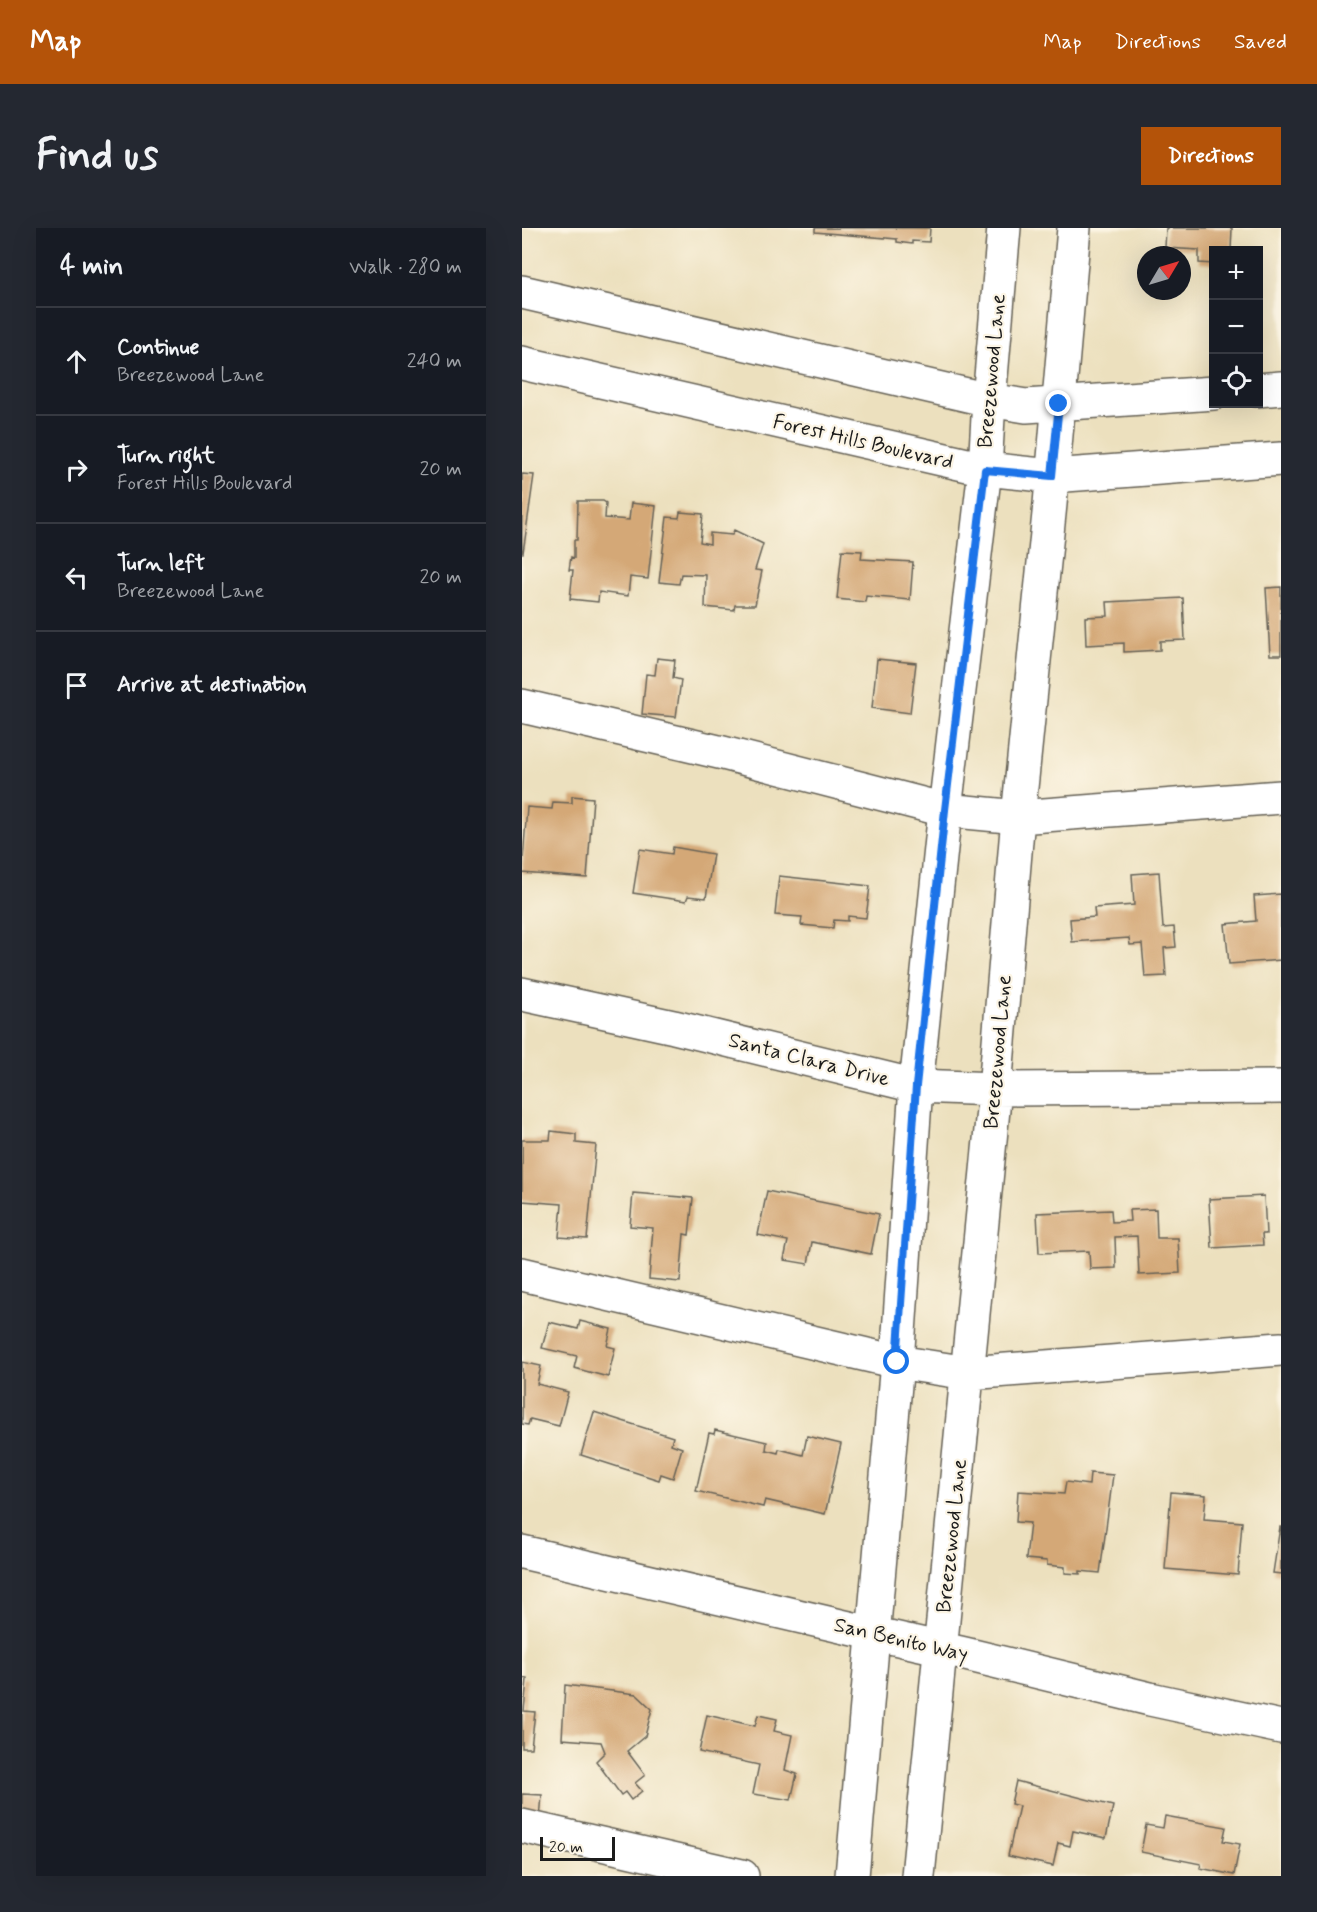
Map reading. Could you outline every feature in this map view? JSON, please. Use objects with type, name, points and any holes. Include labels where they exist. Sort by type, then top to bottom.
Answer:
[{"type":"street","name":"Breezewood Lane","points":[[852,1876],[897,1362],[916,1086],[945,810],[985,470],[1004,228]]},
{"type":"street","name":"Breezewood Lane","points":[[918,1876],[995,1089],[1018,817],[1074,228]]},
{"type":"street","points":[[522,292],[989,400],[1026,406],[1209,393]]},
{"type":"street","name":"Forest Hills Boulevard","points":[[522,363],[985,470],[1052,476],[1281,459]]},
{"type":"street","points":[[1263,390],[1281,388]]},
{"type":"street","points":[[522,706],[723,753],[945,810],[1018,817],[1281,797]]},
{"type":"street","name":"Santa Clara Drive","points":[[522,994],[674,1027],[916,1086],[995,1089],[1281,1087]]},
{"type":"street","points":[[522,1274],[897,1362],[968,1373],[1281,1349]]},
{"type":"street","name":"San Benito Way","points":[[522,1552],[873,1632],[1150,1699],[1281,1727]]},
{"type":"street","points":[[522,1826],[742,1876]]},
{"type":"building","points":[[815,228],[930,228],[929,242],[912,241],[912,244],[897,242],[897,239],[815,232]]},
{"type":"building","points":[[1166,228],[1232,228],[1231,246],[1209,246],[1209,264],[1199,263],[1199,250],[1191,250],[1191,246],[1165,246]]},
{"type":"building","points":[[522,474],[534,475],[523,553],[522,553]]},
{"type":"building","points":[[578,501],[603,501],[606,503],[605,518],[629,520],[631,503],[656,506],[648,579],[630,577],[628,596],[599,592],[598,602],[570,599],[573,570],[569,570],[571,557],[574,558],[574,540],[577,540]]},
{"type":"building","points":[[680,512],[703,514],[700,542],[710,544],[710,533],[732,535],[734,530],[763,544],[755,570],[762,571],[755,605],[735,605],[734,610],[705,607],[706,575],[681,574],[679,584],[659,582],[667,517],[679,518]]},
{"type":"building","points":[[842,550],[862,551],[861,559],[913,562],[910,600],[866,596],[865,602],[837,599]]},
{"type":"building","points":[[1281,587],[1281,655],[1270,655],[1266,588]]},
{"type":"building","points":[[1183,598],[1185,640],[1160,641],[1160,650],[1124,652],[1124,643],[1086,645],[1085,617],[1108,616],[1107,602]]},
{"type":"building","points":[[657,658],[675,660],[673,678],[681,680],[676,717],[642,714],[646,674],[655,675]]},
{"type":"building","points":[[877,659],[916,663],[910,713],[872,708]]},
{"type":"building","points":[[572,796],[593,798],[587,878],[522,873],[527,807],[552,809],[553,802],[572,803]]},
{"type":"building","points":[[673,847],[713,854],[706,898],[688,896],[686,901],[633,893],[640,849],[672,854]]},
{"type":"building","points":[[1159,872],[1163,928],[1174,927],[1176,947],[1164,948],[1166,976],[1145,977],[1142,944],[1130,945],[1129,938],[1072,942],[1070,919],[1095,917],[1094,908],[1134,905],[1132,874]]},
{"type":"building","points":[[779,876],[870,886],[866,918],[848,916],[848,921],[834,920],[833,928],[801,925],[802,917],[775,915]]},
{"type":"building","points":[[1281,894],[1281,960],[1229,964],[1225,924],[1256,921],[1254,896]]},
{"type":"building","points":[[551,1131],[576,1134],[576,1143],[596,1145],[587,1239],[559,1237],[562,1204],[522,1201],[522,1140],[550,1140]]},
{"type":"building","points":[[767,1191],[879,1214],[871,1254],[812,1242],[808,1264],[784,1260],[788,1241],[758,1235]]},
{"type":"building","points":[[633,1193],[693,1198],[689,1235],[684,1234],[680,1282],[649,1279],[653,1228],[630,1226]]},
{"type":"building","points":[[1264,1196],[1266,1234],[1262,1234],[1263,1245],[1212,1248],[1209,1199]]},
{"type":"building","points":[[1156,1209],[1157,1238],[1178,1238],[1180,1273],[1139,1275],[1137,1236],[1115,1237],[1116,1268],[1090,1269],[1089,1251],[1039,1253],[1037,1213],[1111,1210],[1112,1222],[1130,1221],[1129,1210]]},
{"type":"building","points":[[580,1321],[611,1329],[607,1346],[615,1348],[608,1377],[574,1368],[577,1356],[542,1348],[549,1322],[578,1329]]},
{"type":"building","points":[[522,1362],[541,1366],[537,1384],[568,1392],[559,1426],[530,1419],[528,1425],[522,1424]]},
{"type":"building","points":[[594,1412],[673,1437],[671,1444],[682,1448],[673,1478],[661,1474],[659,1480],[581,1455]]},
{"type":"building","points":[[715,1430],[767,1442],[766,1450],[778,1453],[779,1449],[803,1455],[807,1436],[841,1444],[825,1514],[765,1500],[763,1507],[696,1491],[709,1433],[714,1434]]},
{"type":"building","points":[[1090,1473],[1113,1475],[1100,1573],[1080,1571],[1080,1574],[1065,1573],[1065,1567],[1047,1565],[1047,1561],[1026,1559],[1030,1523],[1016,1522],[1018,1491],[1064,1494],[1066,1482],[1089,1485]]},
{"type":"building","points":[[1171,1492],[1206,1495],[1204,1519],[1242,1522],[1238,1575],[1165,1569]]},
{"type":"building","points":[[1281,1527],[1281,1574],[1273,1573]]},
{"type":"building","points":[[522,1678],[527,1679],[524,1711],[535,1712],[531,1748],[522,1748]]},
{"type":"building","points":[[565,1685],[636,1694],[652,1709],[645,1736],[627,1751],[645,1775],[635,1783],[642,1791],[631,1800],[625,1792],[621,1795],[596,1761],[605,1752],[601,1742],[562,1739]]},
{"type":"building","points":[[707,1715],[755,1726],[758,1715],[777,1719],[774,1731],[792,1735],[785,1770],[797,1774],[791,1800],[753,1794],[759,1765],[699,1752]]},
{"type":"building","points":[[1016,1781],[1113,1806],[1106,1838],[1073,1831],[1070,1846],[1058,1843],[1053,1866],[1008,1856],[1019,1806],[1011,1804]]},
{"type":"building","points":[[522,1794],[542,1795],[540,1819],[522,1818]]},
{"type":"building","points":[[1165,1816],[1226,1827],[1223,1841],[1240,1844],[1234,1875],[1200,1868],[1201,1864],[1141,1852],[1146,1825],[1163,1828]]},
{"type":"route","points":[[897,1362],[916,1086],[945,810],[985,470],[1052,476],[1059,404]]}]
